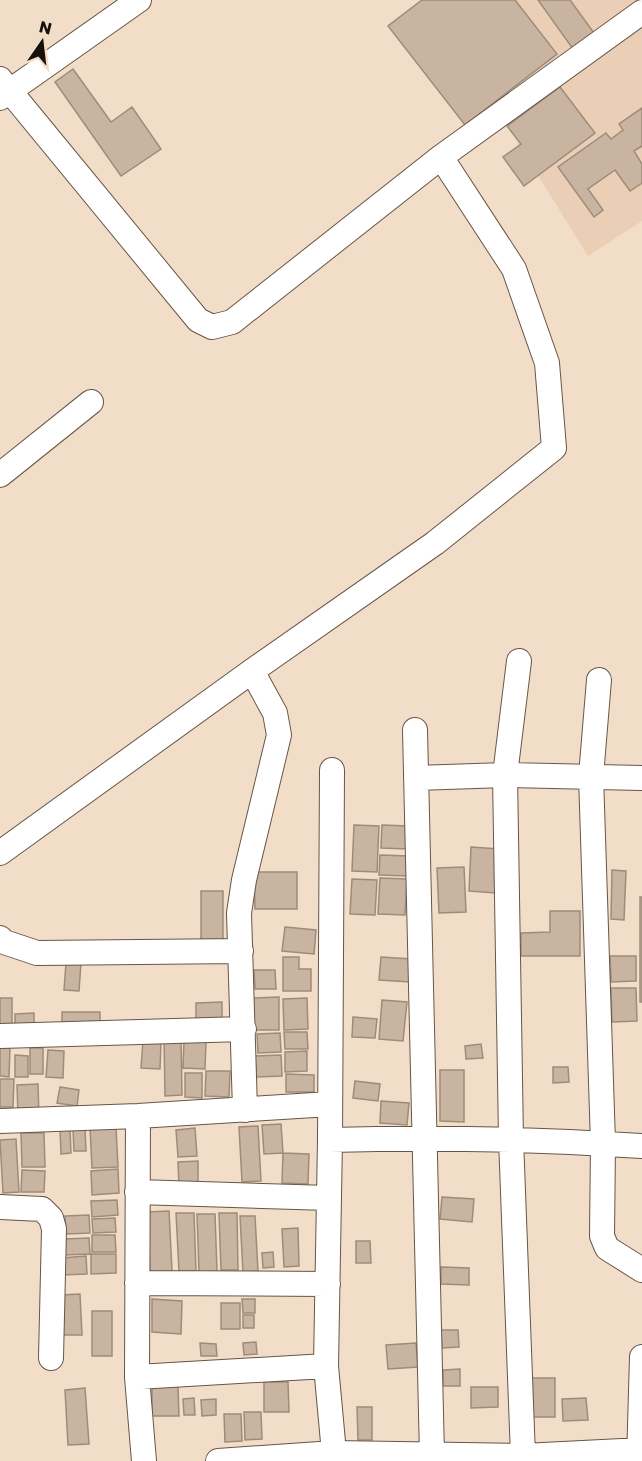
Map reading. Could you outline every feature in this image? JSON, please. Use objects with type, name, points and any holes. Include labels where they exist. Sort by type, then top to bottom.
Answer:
[{"type":"street","points":[[139,0],[3,89],[198,320],[212,327],[232,322],[441,157],[642,12]]},
{"type":"street","points":[[0,853],[252,671],[435,543],[554,448],[547,363],[514,269],[441,157]]},
{"type":"street","points":[[2,470],[91,402]]},
{"type":"street","points":[[519,661],[505,775],[511,1139],[523,1456]]},
{"type":"street","points":[[245,1110],[242,951],[239,913],[244,880],[279,735],[274,713],[252,671]]},
{"type":"street","points":[[599,680],[591,776],[603,1143],[602,1236],[607,1248],[642,1270]]},
{"type":"street","points":[[415,730],[432,1456]]},
{"type":"street","points":[[332,770],[326,1366],[334,1453]]},
{"type":"street","points":[[416,778],[505,775],[642,778]]},
{"type":"street","points":[[0,938],[4,942],[37,953],[242,951]]},
{"type":"street","points":[[0,1036],[244,1029]]},
{"type":"street","points":[[0,1121],[138,1116],[330,1104]]},
{"type":"street","points":[[138,1116],[137,1377],[144,1461]]},
{"type":"street","points":[[330,1140],[425,1137],[642,1146]]},
{"type":"street","points":[[137,1192],[329,1198]]},
{"type":"street","points":[[0,1207],[42,1209],[51,1218],[54,1229],[51,1358]]},
{"type":"street","points":[[137,1283],[328,1284]]},
{"type":"street","points":[[218,1461],[334,1453],[432,1456],[640,1454],[642,1357]]},
{"type":"street","points":[[137,1377],[326,1366]]},
{"type":"shaded area","points":[[429,0],[642,0],[642,221],[588,256]]},
{"type":"building","points":[[422,0],[515,0],[557,54],[465,125],[388,26]]},
{"type":"building","points":[[538,0],[570,0],[594,33],[573,49]]},
{"type":"building","points":[[73,69],[111,122],[132,107],[161,149],[121,176],[55,82]]},
{"type":"building","points":[[560,87],[595,133],[524,186],[503,157],[521,144],[507,126]]},
{"type":"building","points":[[642,108],[642,146],[634,151],[642,164],[642,183],[630,191],[615,170],[588,189],[603,210],[594,217],[558,167],[606,133],[611,139],[623,130],[619,124]]},
{"type":"building","points":[[354,825],[379,826],[377,872],[352,871]]},
{"type":"building","points":[[382,825],[409,826],[409,849],[381,848]]},
{"type":"building","points":[[471,847],[499,849],[496,893],[469,891]]},
{"type":"building","points":[[380,855],[409,856],[408,876],[379,875]]},
{"type":"building","points":[[464,867],[466,912],[439,913],[437,868]]},
{"type":"building","points":[[612,870],[626,871],[624,920],[611,919]]},
{"type":"building","points":[[254,872],[297,872],[297,909],[255,909]]},
{"type":"building","points":[[380,878],[407,879],[405,915],[378,914]]},
{"type":"building","points":[[352,879],[377,880],[375,915],[350,914]]},
{"type":"building","points":[[201,891],[223,891],[223,944],[201,944]]},
{"type":"building","points":[[640,897],[642,897],[642,1002],[640,1002]]},
{"type":"building","points":[[550,911],[580,911],[580,956],[521,956],[521,933],[550,932]]},
{"type":"building","points":[[285,927],[316,930],[314,954],[282,951]]},
{"type":"building","points":[[610,956],[636,956],[636,981],[611,982]]},
{"type":"building","points":[[283,957],[299,957],[299,969],[311,969],[311,991],[283,991]]},
{"type":"building","points":[[381,957],[412,959],[410,982],[379,980]]},
{"type":"building","points":[[66,963],[81,963],[79,991],[64,990]]},
{"type":"building","points":[[254,970],[275,970],[276,989],[255,989]]},
{"type":"building","points":[[611,988],[636,988],[637,1021],[612,1022]]},
{"type":"building","points":[[279,997],[279,1030],[253,1030],[253,998]]},
{"type":"building","points":[[0,998],[12,998],[12,1025],[0,1025]]},
{"type":"building","points":[[307,998],[308,1029],[284,1030],[283,999]]},
{"type":"building","points":[[382,1000],[407,1002],[403,1041],[379,1039]]},
{"type":"building","points":[[222,1002],[222,1021],[196,1021],[196,1003]]},
{"type":"building","points":[[62,1012],[100,1012],[100,1024],[62,1024]]},
{"type":"building","points":[[34,1013],[34,1027],[15,1027],[15,1014]]},
{"type":"building","points":[[353,1017],[377,1019],[375,1038],[352,1037]]},
{"type":"building","points":[[284,1032],[307,1032],[308,1049],[285,1049]]},
{"type":"building","points":[[280,1033],[281,1052],[258,1053],[257,1034]]},
{"type":"building","points":[[164,1037],[181,1037],[182,1095],[165,1096]]},
{"type":"building","points":[[143,1040],[161,1042],[160,1069],[141,1068]]},
{"type":"building","points":[[184,1041],[206,1041],[205,1069],[183,1068]]},
{"type":"building","points":[[481,1044],[483,1058],[466,1059],[465,1046]]},
{"type":"building","points":[[0,1047],[10,1048],[9,1077],[0,1076]]},
{"type":"building","points":[[30,1048],[43,1048],[43,1074],[30,1074]]},
{"type":"building","points":[[48,1050],[64,1051],[63,1078],[46,1077]]},
{"type":"building","points":[[307,1051],[307,1071],[285,1072],[285,1052]]},
{"type":"building","points":[[15,1055],[28,1056],[28,1077],[15,1077]]},
{"type":"building","points":[[281,1055],[282,1076],[256,1077],[255,1056]]},
{"type":"building","points":[[553,1067],[568,1067],[569,1082],[553,1083]]},
{"type":"building","points":[[440,1070],[464,1070],[464,1122],[440,1121]]},
{"type":"building","points":[[206,1071],[230,1071],[229,1097],[205,1096]]},
{"type":"building","points":[[185,1073],[202,1073],[202,1098],[185,1097]]},
{"type":"building","points":[[286,1074],[314,1075],[314,1092],[286,1092]]},
{"type":"building","points":[[0,1079],[14,1079],[13,1107],[0,1107]]},
{"type":"building","points":[[355,1081],[380,1084],[378,1101],[353,1098]]},
{"type":"building","points":[[38,1084],[39,1116],[18,1116],[17,1085]]},
{"type":"building","points":[[60,1087],[79,1090],[77,1106],[57,1103]]},
{"type":"building","points":[[381,1101],[409,1103],[407,1125],[380,1123]]},
{"type":"building","points":[[281,1124],[283,1153],[264,1154],[262,1125]]},
{"type":"building","points":[[258,1126],[261,1181],[242,1182],[239,1127]]},
{"type":"building","points":[[116,1127],[118,1167],[92,1168],[90,1128]]},
{"type":"building","points":[[195,1128],[197,1156],[178,1157],[176,1130]]},
{"type":"building","points":[[60,1129],[70,1129],[71,1153],[61,1154]]},
{"type":"building","points":[[85,1129],[86,1151],[74,1151],[73,1130]]},
{"type":"building","points":[[21,1133],[44,1133],[45,1167],[22,1167]]},
{"type":"building","points":[[16,1139],[19,1192],[3,1193],[0,1140]]},
{"type":"building","points":[[283,1153],[309,1154],[308,1184],[282,1183]]},
{"type":"building","points":[[198,1161],[198,1185],[179,1186],[178,1162]]},
{"type":"building","points":[[118,1169],[119,1193],[92,1195],[91,1171]]},
{"type":"building","points":[[22,1170],[45,1171],[44,1192],[21,1192]]},
{"type":"building","points":[[442,1197],[474,1199],[472,1222],[440,1219]]},
{"type":"building","points":[[117,1200],[118,1215],[92,1217],[91,1201]]},
{"type":"building","points":[[169,1211],[172,1271],[150,1272],[147,1212]]},
{"type":"building","points":[[176,1213],[194,1213],[196,1271],[179,1271]]},
{"type":"building","points":[[219,1213],[237,1213],[238,1270],[221,1270]]},
{"type":"building","points":[[197,1214],[215,1214],[217,1272],[199,1272]]},
{"type":"building","points":[[89,1215],[90,1233],[66,1234],[65,1216]]},
{"type":"building","points":[[240,1216],[255,1216],[258,1271],[243,1272]]},
{"type":"building","points":[[115,1218],[116,1232],[93,1233],[92,1219]]},
{"type":"building","points":[[298,1228],[299,1266],[284,1267],[282,1229]]},
{"type":"building","points":[[92,1235],[115,1235],[116,1252],[92,1252]]},
{"type":"building","points":[[89,1238],[90,1254],[64,1255],[64,1239]]},
{"type":"building","points":[[356,1241],[370,1241],[371,1263],[356,1263]]},
{"type":"building","points":[[273,1252],[274,1267],[263,1268],[262,1253]]},
{"type":"building","points":[[91,1254],[116,1254],[116,1273],[91,1274]]},
{"type":"building","points":[[86,1256],[87,1274],[62,1275],[61,1258]]},
{"type":"building","points":[[441,1267],[469,1268],[469,1285],[441,1284]]},
{"type":"building","points":[[80,1294],[82,1335],[61,1335],[60,1295]]},
{"type":"building","points":[[152,1299],[182,1301],[181,1334],[152,1332]]},
{"type":"building","points":[[242,1299],[255,1299],[255,1313],[243,1313]]},
{"type":"building","points":[[221,1303],[240,1303],[240,1329],[221,1329]]},
{"type":"building","points":[[92,1311],[112,1311],[112,1356],[92,1356]]},
{"type":"building","points":[[243,1315],[254,1315],[254,1328],[243,1328]]},
{"type":"building","points":[[441,1330],[458,1330],[459,1347],[442,1348]]},
{"type":"building","points":[[256,1342],[257,1354],[244,1355],[243,1343]]},
{"type":"building","points":[[200,1343],[216,1344],[217,1356],[201,1356]]},
{"type":"building","points":[[416,1343],[418,1367],[388,1369],[386,1345]]},
{"type":"building","points":[[460,1369],[460,1386],[443,1386],[443,1370]]},
{"type":"building","points":[[527,1378],[555,1378],[555,1417],[528,1417]]},
{"type":"building","points":[[264,1382],[288,1382],[289,1412],[264,1412]]},
{"type":"building","points":[[178,1386],[179,1416],[152,1416],[152,1387]]},
{"type":"building","points":[[471,1387],[498,1387],[498,1407],[471,1408]]},
{"type":"building","points":[[85,1388],[89,1444],[68,1445],[65,1390]]},
{"type":"building","points":[[194,1398],[195,1415],[184,1415],[183,1399]]},
{"type":"building","points":[[586,1398],[588,1420],[563,1421],[562,1399]]},
{"type":"building","points":[[216,1399],[216,1415],[202,1416],[201,1400]]},
{"type":"building","points":[[357,1407],[372,1407],[372,1440],[358,1440]]},
{"type":"building","points":[[244,1412],[261,1412],[262,1439],[245,1440]]},
{"type":"building","points":[[224,1414],[241,1414],[242,1441],[225,1442]]}]
